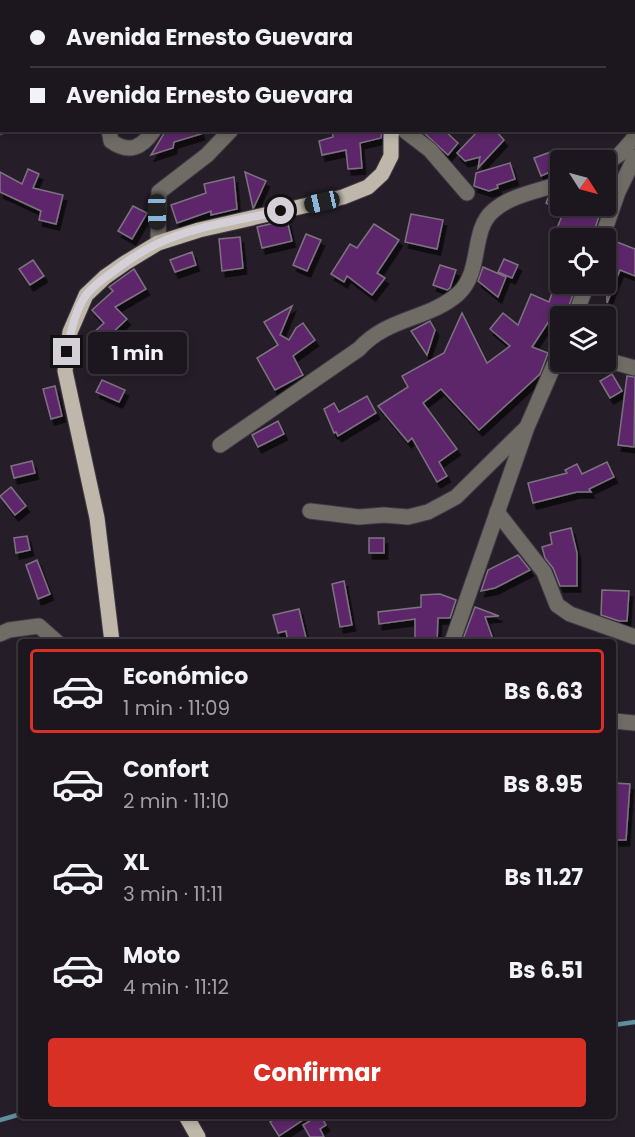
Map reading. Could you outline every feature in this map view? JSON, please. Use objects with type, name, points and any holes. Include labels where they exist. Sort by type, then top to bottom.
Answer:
[{"type":"main road","points":[[112,639],[97,518],[65,371],[70,332],[86,295],[115,270],[158,243],[199,230],[343,197],[368,187],[382,174],[391,156],[391,132]]},
{"type":"main road","points":[[188,1119],[198,1137]]},
{"type":"street","points":[[109,132],[111,141],[122,149],[135,147],[147,140],[152,132]]},
{"type":"street","points":[[158,243],[159,192],[207,155],[229,132]]},
{"type":"street","points":[[407,132],[430,150],[467,193]]},
{"type":"street","points":[[616,157],[635,137]]},
{"type":"street","points":[[605,228],[618,192],[635,157]]},
{"type":"street","points":[[220,445],[359,350],[369,338],[394,323],[438,308],[459,293],[472,275],[483,225],[492,211],[510,200],[550,187]]},
{"type":"street","points":[[616,363],[635,368]]},
{"type":"street","points":[[453,639],[527,427],[551,372]]},
{"type":"street","points":[[310,511],[359,517],[384,515],[408,517],[428,512],[456,497],[527,427]]},
{"type":"street","points":[[497,512],[544,572],[557,605],[570,614],[635,637]]},
{"type":"street","points":[[0,634],[9,630],[39,626],[54,639]]},
{"type":"street","points":[[616,721],[635,723]]},
{"type":"building","points":[[165,132],[200,132],[201,134],[174,142],[173,148],[151,155]]},
{"type":"building","points":[[332,132],[382,132],[381,138],[360,143],[362,168],[348,169],[346,150],[322,155],[319,141],[333,137]]},
{"type":"building","points":[[423,132],[446,132],[458,143],[448,155]]},
{"type":"building","points":[[477,132],[497,132],[504,140],[478,168],[480,157],[465,161],[457,153]]},
{"type":"building","points":[[550,152],[550,172],[541,176],[534,158]]},
{"type":"building","points":[[510,163],[515,179],[497,185],[498,188],[489,191],[474,186],[476,173]]},
{"type":"building","points":[[28,169],[39,174],[33,188],[63,195],[56,224],[39,220],[41,211],[0,192],[0,172],[22,184]]},
{"type":"building","points":[[245,172],[266,181],[253,208]]},
{"type":"building","points":[[234,177],[237,209],[211,215],[211,211],[177,223],[171,205],[206,193],[204,184]]},
{"type":"building","points":[[133,206],[147,213],[132,239],[118,231]]},
{"type":"building","points":[[411,214],[443,220],[437,249],[405,242]]},
{"type":"building","points":[[562,216],[599,216],[595,228],[557,228]]},
{"type":"building","points":[[287,220],[292,241],[262,248],[257,227]]},
{"type":"building","points":[[374,224],[399,240],[377,273],[385,278],[372,295],[347,276],[344,282],[331,274],[350,244],[357,248]]},
{"type":"building","points":[[306,234],[321,240],[307,271],[293,265]]},
{"type":"building","points":[[240,237],[243,268],[222,271],[219,239]]},
{"type":"building","points":[[616,242],[635,249],[635,276],[620,270],[616,280]]},
{"type":"building","points":[[192,252],[196,265],[175,272],[170,260]]},
{"type":"building","points":[[504,259],[518,265],[512,278],[498,272]]},
{"type":"building","points":[[33,260],[44,276],[30,285],[19,269]]},
{"type":"building","points":[[440,265],[456,270],[450,288],[447,290],[433,285]]},
{"type":"building","points":[[483,267],[506,277],[498,297],[478,281]]},
{"type":"building","points":[[134,269],[146,289],[115,307],[127,319],[109,336],[114,341],[104,349],[91,335],[104,323],[92,310],[113,291],[109,287]]},
{"type":"building","points":[[531,294],[549,302],[552,294],[573,294],[569,306],[550,306],[550,321],[532,347],[548,353],[540,374],[479,430],[441,389],[423,403],[457,449],[439,462],[447,476],[437,482],[412,438],[408,442],[378,406],[408,387],[402,376],[444,353],[462,313],[487,363],[510,346],[490,329],[503,313],[518,325]]},
{"type":"building","points":[[292,306],[280,335],[289,340],[296,328],[303,323],[315,340],[293,356],[303,375],[275,390],[257,358],[278,345],[264,322]]},
{"type":"building","points":[[430,321],[435,330],[427,355],[411,331]]},
{"type":"building","points":[[612,374],[622,391],[610,398],[600,381]]},
{"type":"building","points":[[627,376],[635,377],[634,447],[618,445]]},
{"type":"building","points":[[102,380],[125,390],[119,402],[96,392]]},
{"type":"building","points":[[55,386],[62,416],[51,419],[43,389]]},
{"type":"building","points":[[367,396],[376,413],[338,436],[336,432],[334,433],[324,409],[334,403],[339,412]]},
{"type":"building","points":[[278,421],[284,434],[258,447],[252,435]]},
{"type":"building","points":[[32,461],[35,473],[14,478],[11,466]]},
{"type":"building","points":[[607,462],[614,477],[589,489],[591,492],[577,492],[533,503],[528,483],[567,473],[565,470],[577,464],[582,474]]},
{"type":"building","points":[[11,487],[26,506],[15,515],[0,496]]},
{"type":"building","points":[[571,528],[577,553],[577,586],[560,586],[553,568],[545,558],[542,547],[552,544],[550,533]]},
{"type":"building","points":[[27,536],[30,550],[16,553],[14,538]]},
{"type":"building","points":[[369,538],[384,538],[384,553],[369,553]]},
{"type":"building","points":[[518,555],[530,570],[495,588],[481,591],[488,570]]},
{"type":"building","points":[[37,560],[50,594],[38,599],[26,565]]},
{"type":"building","points":[[344,581],[352,625],[340,627],[332,584]]},
{"type":"building","points":[[602,590],[629,591],[627,621],[601,615]]},
{"type":"building","points":[[440,594],[456,600],[450,618],[438,618],[437,639],[415,639],[415,619],[379,624],[378,612],[421,607],[421,595]]},
{"type":"building","points":[[475,607],[499,616],[485,617],[493,639],[463,639]]},
{"type":"building","points":[[299,609],[306,639],[287,639],[286,631],[278,633],[273,615]]},
{"type":"building","points":[[616,783],[630,784],[626,840],[616,840]]},
{"type":"building","points":[[274,1119],[304,1119],[279,1136],[270,1122]]},
{"type":"building","points":[[313,1119],[323,1119],[326,1125],[320,1129],[324,1137],[310,1137],[303,1125]]},
{"type":"waterway","points":[[616,1025],[635,1022]]},
{"type":"waterway","points":[[0,1120],[18,1115]]},
{"type":"route","points":[[67,352],[70,332],[86,295],[105,277],[125,263],[158,243],[199,230],[281,211]]}]
